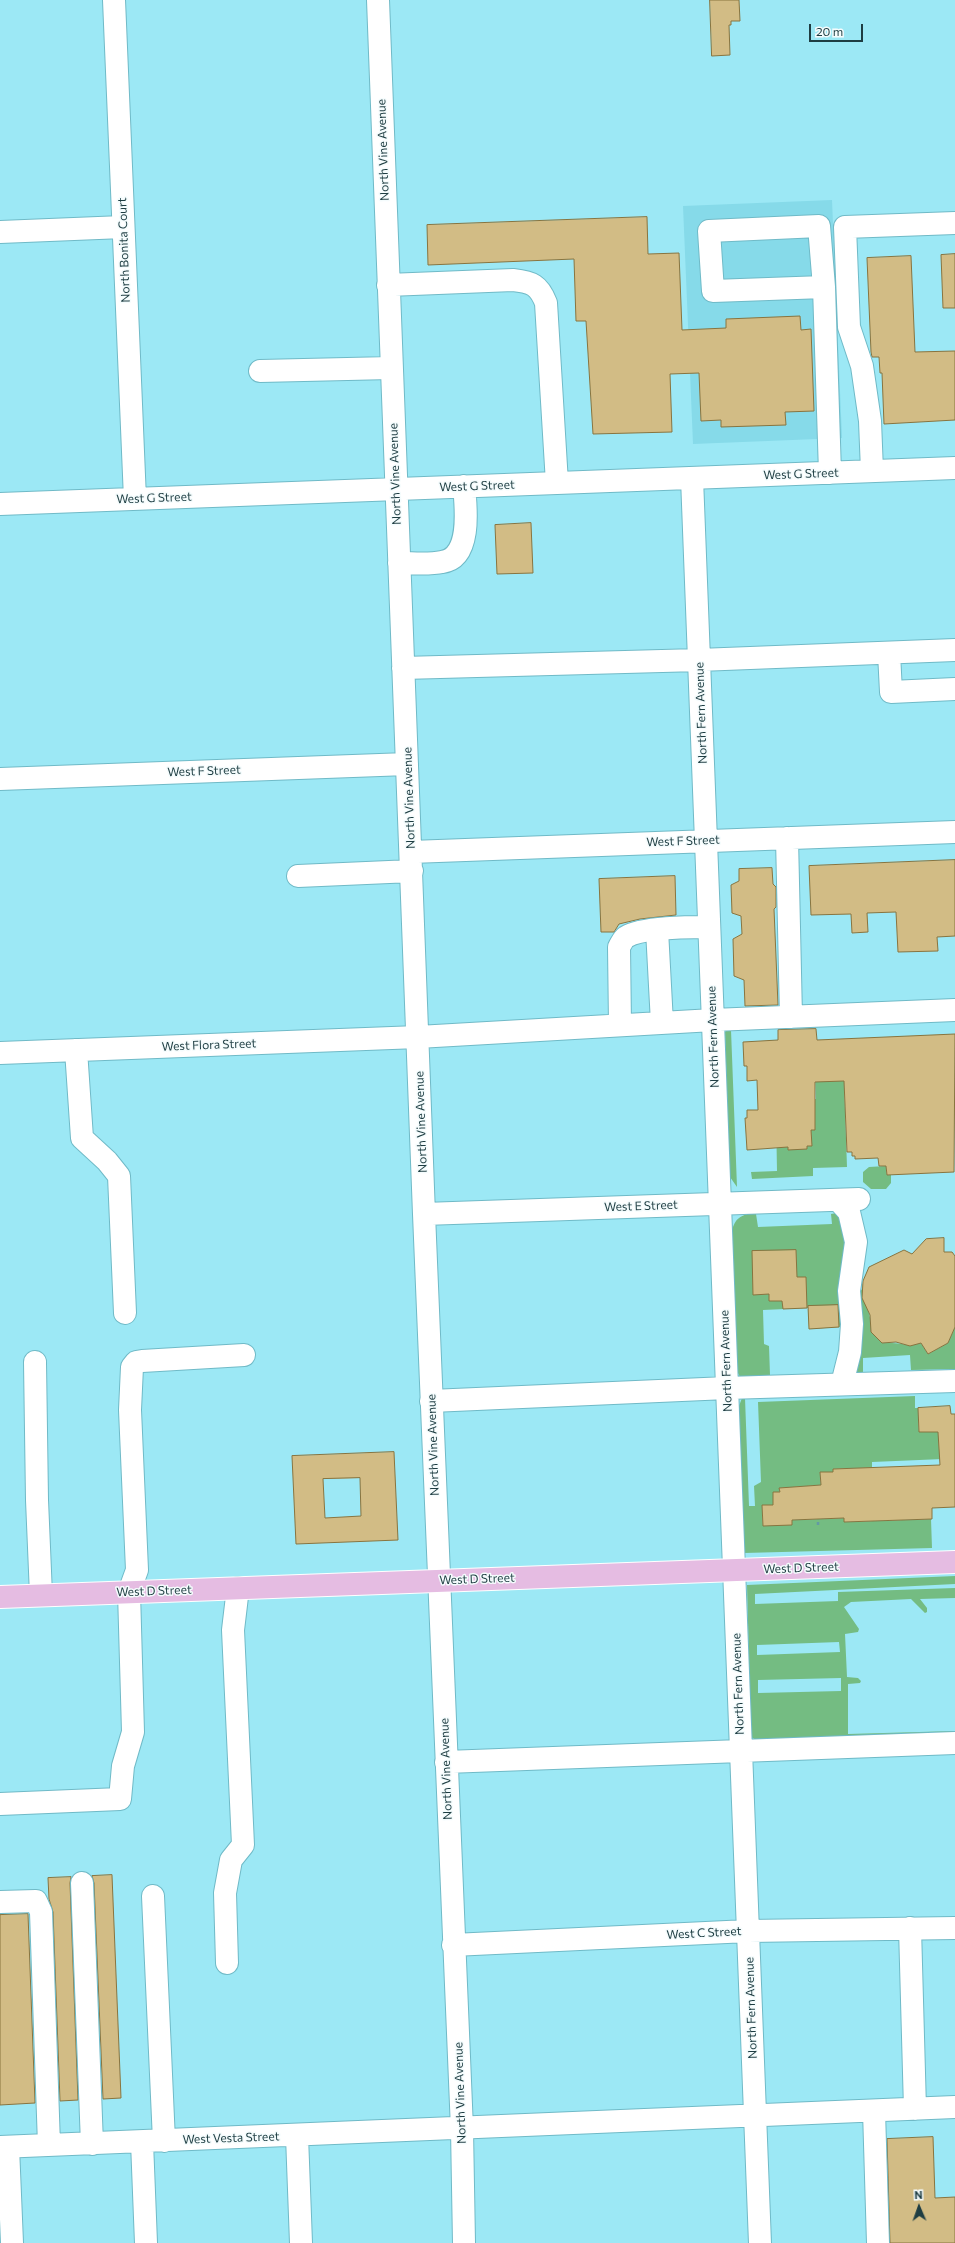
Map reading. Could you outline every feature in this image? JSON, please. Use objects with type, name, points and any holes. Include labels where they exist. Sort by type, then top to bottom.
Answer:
[{"type":"main road","name":"West D Street","points":[[0,1597],[955,1562]]},
{"type":"street","name":"North Bonita Court","points":[[114,0],[135,499]]},
{"type":"street","name":"North Vine Avenue","points":[[378,0],[431,1401],[462,2129],[464,2243]]},
{"type":"street","points":[[872,471],[870,421],[862,366],[849,328],[845,227],[955,223]]},
{"type":"street","points":[[824,286],[713,291],[709,231],[819,226],[824,286],[830,473]]},
{"type":"street","points":[[0,232],[123,227]]},
{"type":"street","points":[[388,285],[514,280],[533,285],[541,290],[546,303],[557,483]]},
{"type":"street","points":[[260,371],[391,368]]},
{"type":"street","name":"West G Street","points":[[0,504],[955,468]]},
{"type":"street","name":"North Fern Avenue","points":[[692,478],[760,2243]]},
{"type":"street","points":[[399,563],[443,562],[453,558],[461,544],[467,524],[464,486]]},
{"type":"street","points":[[403,668],[699,660],[955,650]]},
{"type":"street","points":[[889,653],[891,692],[955,689]]},
{"type":"street","name":"West F Street","points":[[0,779],[407,764]]},
{"type":"street","name":"West F Street","points":[[298,876],[411,862],[706,840],[955,832]]},
{"type":"street","points":[[787,838],[790,1017]]},
{"type":"street","points":[[620,1025],[619,947],[626,937],[657,930],[709,927]]},
{"type":"street","points":[[657,930],[662,1023]]},
{"type":"street","name":"West Flora Street","points":[[0,1053],[418,1037],[713,1020],[955,1010]]},
{"type":"street","points":[[76,1050],[82,1138],[107,1161],[119,1176],[125,1313]]},
{"type":"street","name":"West E Street","points":[[424,1214],[720,1203],[848,1200],[849,1212],[856,1242],[849,1291],[852,1324],[850,1352],[842,1384]]},
{"type":"street","points":[[0,1804],[120,1799],[123,1766],[133,1732],[129,1592],[137,1570],[130,1410],[132,1367],[136,1362],[142,1360],[244,1355]]},
{"type":"street","points":[[35,1362],[37,1500],[41,1595]]},
{"type":"street","points":[[431,1401],[727,1388],[955,1381]]},
{"type":"street","points":[[228,1963],[224,1893],[231,1860],[243,1845],[233,1630],[238,1588]]},
{"type":"street","points":[[446,1762],[955,1743]]},
{"type":"street","points":[[82,1883],[92,2144]]},
{"type":"street","points":[[146,2243],[153,2141],[153,1896]]},
{"type":"street","points":[[0,1902],[36,1900],[41,1912],[49,2145]]},
{"type":"street","points":[[910,1928],[915,2109]]},
{"type":"street","name":"West C Street","points":[[453,1945],[748,1931],[955,1928]]},
{"type":"street","name":"West Vesta Street","points":[[4,2147],[297,2136],[955,2107]]},
{"type":"street","points":[[874,2111],[878,2243]]},
{"type":"street","points":[[297,2136],[301,2243]]},
{"type":"street","points":[[4,2147],[12,2243]]},
{"type":"path","points":[[818,1519],[818,1525]]},
{"type":"shaded area","points":[[832,200],[842,438],[693,444],[683,206]]},
{"type":"green space","points":[[727,1030],[731,1030],[737,1187],[730,1177],[725,1032]]},
{"type":"green space","points":[[815,1071],[844,1081],[847,1167],[813,1168],[813,1176],[752,1179],[751,1172],[777,1171],[776,1114],[780,1100],[816,1099]]},
{"type":"green space","points":[[886,1166],[887,1175],[891,1175],[891,1183],[886,1189],[871,1189],[863,1182],[863,1172],[869,1167]]},
{"type":"green space","points":[[753,1213],[756,1214],[758,1227],[832,1224],[831,1214],[837,1213],[846,1225],[842,1327],[809,1329],[808,1308],[763,1310],[764,1344],[769,1346],[770,1375],[768,1377],[740,1377],[737,1371],[732,1231],[739,1218]]},
{"type":"green space","points":[[860,1289],[871,1294],[867,1308],[874,1333],[882,1343],[911,1345],[921,1343],[928,1354],[948,1343],[955,1327],[955,1369],[911,1370],[910,1355],[863,1358],[863,1372],[856,1372]]},
{"type":"green space","points":[[915,1396],[915,1408],[918,1408],[919,1432],[938,1432],[943,1459],[872,1462],[872,1468],[833,1469],[833,1472],[820,1472],[821,1485],[779,1489],[780,1492],[773,1492],[773,1505],[762,1506],[763,1526],[792,1520],[844,1518],[844,1522],[931,1519],[932,1548],[744,1553],[739,1406],[742,1398],[745,1398],[749,1506],[755,1506],[754,1486],[761,1482],[758,1402]]},
{"type":"green space","points":[[955,1576],[955,1584],[755,1594],[755,1604],[838,1601],[838,1592],[955,1588],[955,1598],[920,1599],[927,1608],[927,1612],[925,1613],[911,1599],[851,1602],[844,1607],[859,1629],[858,1632],[845,1634],[847,1677],[858,1678],[861,1681],[860,1683],[848,1684],[848,1734],[955,1731],[955,1734],[756,1740],[751,1737],[747,1585]],"holes":[[[839,1642],[840,1652],[757,1655],[757,1645]],[[841,1678],[841,1691],[758,1693],[758,1680]]]},
{"type":"building","points":[[710,0],[739,0],[740,21],[731,21],[731,25],[729,25],[730,55],[712,56]]},
{"type":"building","points":[[647,217],[648,254],[679,253],[682,330],[726,328],[726,319],[800,316],[801,330],[811,329],[814,411],[785,412],[786,425],[721,427],[721,420],[701,421],[699,373],[670,374],[672,432],[593,434],[586,321],[576,321],[574,259],[428,265],[427,225]]},
{"type":"building","points":[[955,254],[955,308],[943,308],[941,255]]},
{"type":"building","points":[[911,256],[915,352],[955,351],[955,420],[884,424],[882,373],[880,373],[879,357],[872,357],[871,352],[867,258]]},
{"type":"building","points":[[531,523],[533,573],[497,574],[495,525]]},
{"type":"building","points":[[955,860],[955,936],[937,937],[938,951],[898,952],[896,912],[867,913],[868,932],[852,933],[851,914],[811,915],[809,866]]},
{"type":"building","points":[[772,868],[773,884],[776,887],[776,907],[774,909],[778,1005],[745,1006],[744,980],[734,976],[733,939],[742,934],[741,916],[732,913],[731,885],[739,881],[739,869]]},
{"type":"building","points":[[675,876],[676,915],[640,919],[619,924],[614,932],[601,932],[599,879]]},
{"type":"building","points":[[816,1029],[817,1040],[955,1034],[954,1172],[887,1175],[886,1166],[879,1166],[878,1158],[855,1159],[855,1156],[852,1156],[852,1152],[847,1152],[844,1081],[815,1082],[815,1130],[811,1130],[812,1146],[807,1146],[807,1149],[788,1150],[788,1147],[747,1150],[745,1118],[747,1118],[747,1110],[758,1110],[757,1080],[747,1081],[747,1066],[744,1066],[743,1042],[778,1040],[778,1030]]},
{"type":"building","points":[[944,1238],[944,1252],[952,1252],[955,1256],[955,1327],[948,1343],[928,1354],[921,1343],[910,1346],[896,1342],[882,1343],[871,1332],[870,1315],[862,1298],[863,1281],[869,1267],[904,1250],[912,1254],[926,1239]]},
{"type":"building","points":[[796,1250],[797,1277],[806,1277],[807,1308],[783,1309],[782,1301],[769,1301],[769,1294],[753,1295],[752,1251]]},
{"type":"building","points":[[838,1305],[839,1327],[809,1329],[808,1306]]},
{"type":"building","points":[[950,1406],[951,1414],[955,1414],[955,1507],[932,1508],[932,1519],[844,1522],[844,1518],[792,1520],[792,1525],[763,1526],[762,1505],[773,1505],[773,1492],[780,1492],[779,1488],[821,1485],[820,1472],[833,1472],[833,1469],[940,1465],[938,1432],[919,1432],[918,1408]]},
{"type":"building","points":[[394,1452],[398,1540],[296,1544],[292,1456]],"holes":[[[360,1478],[361,1516],[325,1518],[323,1479]]]},
{"type":"building","points":[[112,1875],[121,2098],[103,2099],[94,1883],[92,1876]]},
{"type":"building","points":[[71,1877],[78,2100],[60,2101],[53,1912],[49,1899],[48,1878]]},
{"type":"building","points":[[28,1914],[35,2103],[0,2105],[0,1915]]},
{"type":"building","points":[[933,2137],[935,2198],[955,2197],[955,2243],[890,2243],[887,2139]]}]
